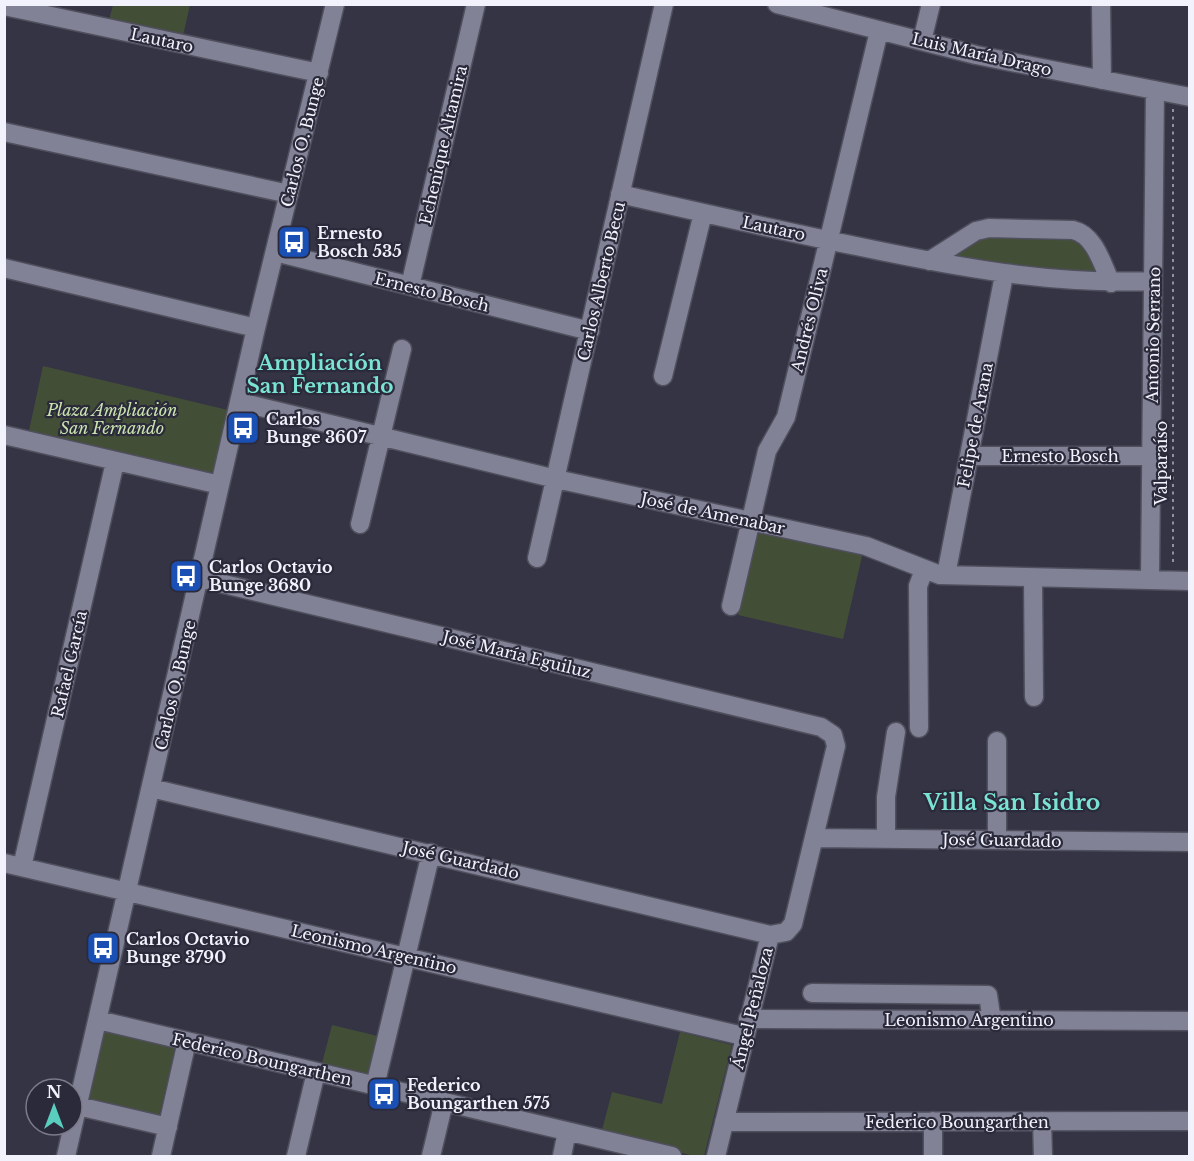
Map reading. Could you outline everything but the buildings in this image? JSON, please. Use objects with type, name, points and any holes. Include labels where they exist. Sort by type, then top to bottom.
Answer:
[{"type":"street","name":"Carlos O. Bunge","points":[[84,1080],[256,328],[335,4]]},
{"type":"street","name":"Echenique Altamira","points":[[410,286],[476,4]]},
{"type":"street","name":"Carlos Alberto Becu","points":[[537,558],[664,4]]},
{"type":"street","name":"Luis María Drago","points":[[777,4],[801,7],[879,31],[922,41],[1181,95]]},
{"type":"street","points":[[922,41],[931,4]]},
{"type":"street","points":[[1101,4],[1102,80]]},
{"type":"street","name":"Lautaro","points":[[4,6],[319,73]]},
{"type":"street","name":"Andrés Oliva","points":[[731,606],[749,520],[767,451],[786,417],[879,31]]},
{"type":"street","name":"Antonio Serrano","points":[[1150,580],[1155,90]]},
{"type":"street","points":[[4,132],[288,194]]},
{"type":"street","name":"Lautaro","points":[[620,194],[828,240],[1004,275],[1111,283],[1153,281]]},
{"type":"street","points":[[663,376],[703,213]]},
{"type":"street","points":[[929,261],[965,237],[983,229],[1073,230],[1083,232],[1089,238],[1111,283]]},
{"type":"street","name":"Ernesto Bosch","points":[[275,252],[590,331]]},
{"type":"street","points":[[4,268],[256,328]]},
{"type":"street","name":"Felipe de Arana","points":[[946,576],[1004,275]]},
{"type":"street","points":[[360,524],[402,349]]},
{"type":"street","name":"José de Amenabar","points":[[240,402],[556,479],[749,520],[884,552],[924,570],[946,576],[1181,581]]},
{"type":"street","points":[[4,435],[220,486]]},
{"type":"street","name":"Ernesto Bosch","points":[[970,456],[1151,456]]},
{"type":"street","name":"Rafael García","points":[[13,865],[115,462]]},
{"type":"street","points":[[919,728],[918,586],[924,570]]},
{"type":"street","name":"José María Eguiluz","points":[[199,578],[821,728],[833,735]]},
{"type":"street","points":[[1033,579],[1034,697]]},
{"type":"street","points":[[886,839],[886,797],[896,732]]},
{"type":"street","name":"Ángel Peñaloza","points":[[716,1156],[770,935],[786,932],[793,924],[836,746],[833,735]]},
{"type":"street","points":[[997,741],[997,840]]},
{"type":"street","name":"José Guardado","points":[[151,788],[770,935]]},
{"type":"street","name":"José Guardado","points":[[814,837],[1190,842]]},
{"type":"street","points":[[375,1086],[431,853]]},
{"type":"street","name":"Leonismo Argentino","points":[[13,865],[406,957],[746,1027],[992,1020],[1190,1021]]},
{"type":"street","points":[[812,993],[988,995],[992,1020]]},
{"type":"street","name":"Federico Boungarthen","points":[[98,1020],[672,1156]]},
{"type":"street","points":[[161,1156],[187,1041]]},
{"type":"street","points":[[296,1156],[316,1072]]},
{"type":"street","points":[[431,1156],[444,1102]]},
{"type":"street","points":[[84,1107],[168,1127]]},
{"type":"street","name":"Federico Boungarthen","points":[[724,1122],[1190,1121]]},
{"type":"street","points":[[933,1122],[933,1156]]},
{"type":"street","points":[[1042,1122],[1043,1156]]},
{"type":"street","points":[[562,1156],[567,1131]]},
{"type":"street","name":"Carlos O. Bunge","points":[[66,1156],[71,1137]]},
{"type":"path","name":"Valparaíso","points":[[1181,95],[1181,581]]},
{"type":"green space","points":[[113,5],[190,5],[183,36],[109,20]]},
{"type":"green space","points":[[986,233],[1082,238],[1101,276],[940,262]]},
{"type":"green space","name":"Plaza Ampliación San Fernando","points":[[43,366],[228,410],[213,479],[28,435]]},
{"type":"green space","points":[[757,529],[863,552],[843,639],[738,615]]},
{"type":"green space","points":[[332,1025],[382,1037],[371,1080],[321,1067]]},
{"type":"green space","points":[[105,1029],[176,1045],[159,1117],[88,1101]]},
{"type":"green space","points":[[680,1032],[732,1045],[704,1156],[694,1156],[601,1134],[612,1092],[662,1104]]},
{"type":"place","name":"Ernesto Bosch 535","points":[[294,242]]},
{"type":"place","name":"Carlos Bunge 3607","points":[[243,428]]},
{"type":"place","name":"Carlos Octavio Bunge 3680","points":[[186,576]]},
{"type":"place","name":"Carlos Octavio Bunge 3790","points":[[103,948]]},
{"type":"place","name":"Federico Boungarthen 575","points":[[384,1094]]},
{"type":"district","name":"Ampliación San Fernando","points":[[320,374]]},
{"type":"district","name":"Villa San Isidro","points":[[1012,802]]}]
